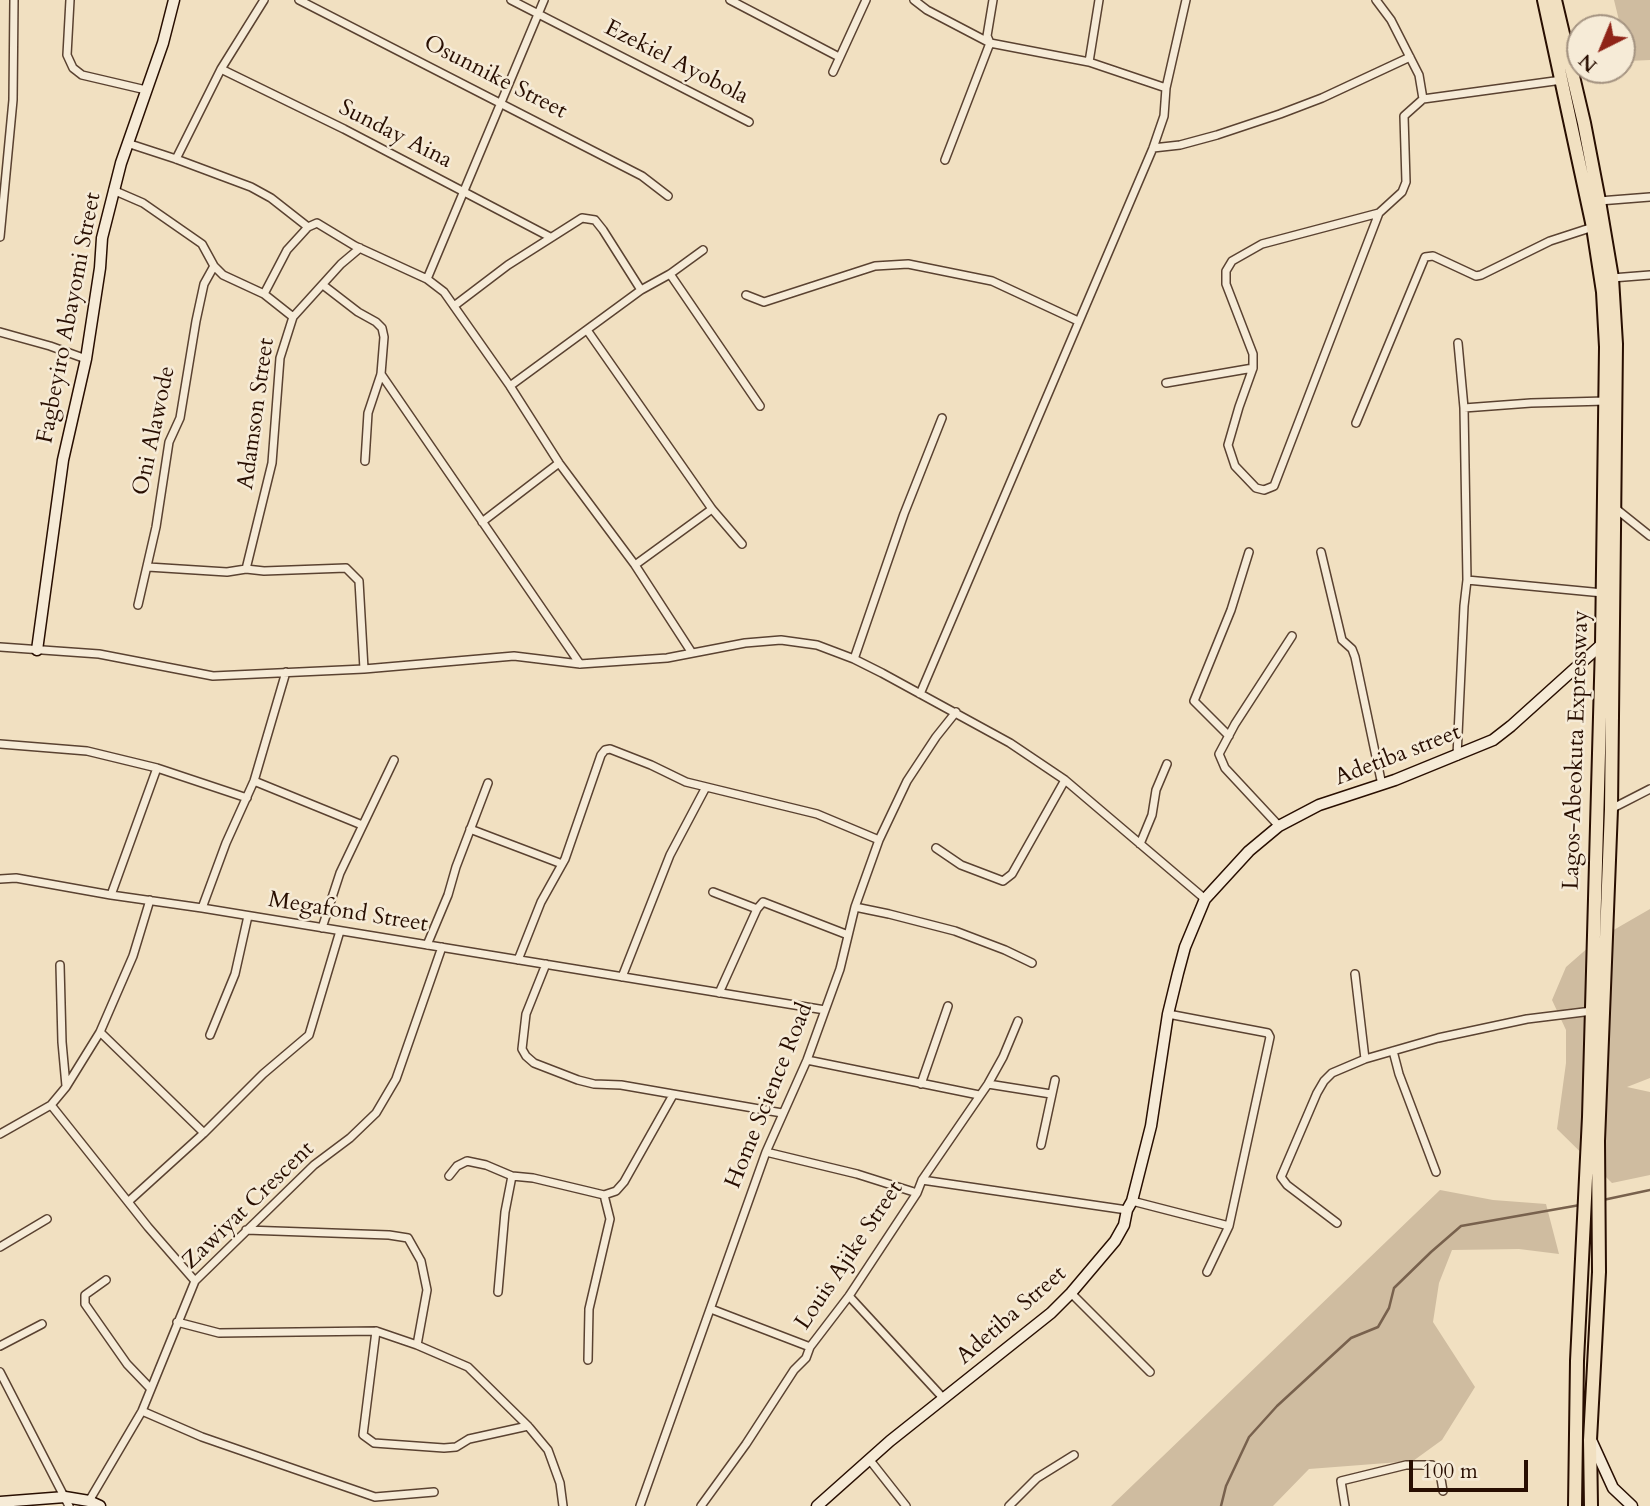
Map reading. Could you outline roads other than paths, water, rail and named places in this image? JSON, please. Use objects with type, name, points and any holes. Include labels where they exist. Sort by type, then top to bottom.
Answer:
[{"type":"highway","name":"Lagos-Abeokuta Expressway","points":[[1544,0],[1593,227],[1604,308],[1606,401],[1592,1011],[1591,1189],[1599,1217],[1599,1272],[1590,1440],[1591,1506]]},
{"type":"highway","name":"Lagos-Abeokuta Expressway","points":[[1555,0],[1599,201],[1612,278],[1616,344],[1611,809],[1591,1189],[1583,1219],[1575,1506]]},
{"type":"highway","points":[[1577,1361],[1594,1361]]},
{"type":"street","points":[[0,237],[13,100],[14,0]]},
{"type":"street","points":[[70,0],[67,55],[74,68],[82,75],[146,90]]},
{"type":"street","name":"Fagbeyiro Abayomi Street","points":[[37,650],[63,460],[86,359],[102,237],[127,143],[163,43],[174,0]]},
{"type":"street","points":[[176,159],[221,69],[264,0]]},
{"type":"street","name":"Osunnike Street","points":[[299,0],[642,176],[668,196]]},
{"type":"street","name":"Ezekiel Ayobola","points":[[511,0],[749,122]]},
{"type":"street","points":[[427,279],[544,0]]},
{"type":"street","points":[[730,0],[839,57]]},
{"type":"street","points":[[832,72],[866,0]]},
{"type":"street","points":[[914,0],[927,10],[990,43],[1089,62],[1166,88]]},
{"type":"street","points":[[945,160],[990,43],[987,36],[993,0]]},
{"type":"street","points":[[1089,62],[1099,0]]},
{"type":"street","points":[[920,694],[1153,148],[1164,116],[1166,88],[1186,0]]},
{"type":"street","points":[[1376,0],[1391,20],[1419,75],[1423,99]]},
{"type":"street","points":[[1153,148],[1180,145],[1280,114],[1322,98],[1410,57]]},
{"type":"street","name":"Sunday Aina","points":[[221,69],[550,237]]},
{"type":"street","points":[[1379,214],[1262,244],[1232,261],[1226,271],[1226,284],[1253,354],[1253,368],[1228,445],[1235,466],[1256,488],[1264,491],[1274,486],[1379,214],[1402,192],[1406,182],[1402,122],[1404,116],[1423,99],[1562,80]]},
{"type":"street","points":[[127,143],[251,187],[271,198],[308,227]]},
{"type":"street","points":[[113,190],[143,203],[202,244],[214,266],[234,282],[264,294],[293,317]]},
{"type":"street","points":[[1599,201],[1650,197]]},
{"type":"street","points":[[454,306],[508,265],[582,218],[595,220],[641,290]]},
{"type":"street","points":[[264,294],[287,250],[308,227],[317,223],[360,248],[427,279],[444,292],[510,386],[559,463],[635,565],[692,653]]},
{"type":"street","points":[[1356,423],[1425,257],[1433,256],[1481,275],[1550,241],[1593,227]]},
{"type":"street","name":"Adamson Street","points":[[246,569],[272,463],[280,358],[293,317],[341,264],[360,248]]},
{"type":"street","points":[[510,386],[641,290],[670,274],[703,250]]},
{"type":"street","points":[[746,295],[764,302],[875,266],[908,264],[992,281],[1077,321]]},
{"type":"street","name":"Oni Alawode","points":[[138,605],[148,567],[169,442],[180,418],[204,284],[214,266]]},
{"type":"street","points":[[670,274],[760,406]]},
{"type":"street","points":[[1612,278],[1650,275]]},
{"type":"street","points":[[323,285],[382,328],[384,337],[380,374],[368,413],[365,461]]},
{"type":"street","points":[[587,330],[712,509],[742,544]]},
{"type":"street","points":[[0,332],[86,359]]},
{"type":"street","points":[[1457,756],[1467,580],[1464,408],[1458,343]]},
{"type":"street","points":[[1166,383],[1253,368]]},
{"type":"street","points":[[380,374],[580,664]]},
{"type":"street","points":[[1464,408],[1606,401]]},
{"type":"street","points":[[854,659],[904,514],[942,418]]},
{"type":"street","points":[[482,522],[559,463]]},
{"type":"street","points":[[1615,508],[1650,536]]},
{"type":"street","points":[[635,565],[712,509]]},
{"type":"street","points":[[1229,736],[1194,701],[1231,610],[1250,552]]},
{"type":"street","points":[[1321,552],[1342,640],[1352,649],[1382,785]]},
{"type":"street","points":[[148,567],[227,572],[246,569],[264,571],[346,568],[359,581],[364,669]]},
{"type":"street","points":[[1467,580],[1603,593]]},
{"type":"street","points":[[1279,826],[1225,768],[1219,754],[1292,636]]},
{"type":"street","points":[[0,647],[99,654],[213,676],[364,669],[514,656],[580,664],[667,658],[781,640],[817,645],[854,659],[1010,743],[1065,780],[1205,900]]},
{"type":"street","name":"Adetiba street","points":[[1205,900],[1249,851],[1279,826],[1319,806],[1382,785],[1493,740],[1602,645]]},
{"type":"street","points":[[202,908],[226,843],[254,781],[286,672]]},
{"type":"street","name":"Home Science Road","points":[[640,1506],[766,1152],[807,1060],[840,969],[855,907],[879,840],[907,781],[956,712]]},
{"type":"street","points":[[0,744],[87,751],[157,768],[247,798]]},
{"type":"street","points":[[518,960],[541,902],[562,864],[605,750],[610,749],[686,782],[817,814],[879,840]]},
{"type":"street","points":[[322,928],[340,873],[394,760]]},
{"type":"street","points":[[1140,844],[1152,815],[1156,790],[1167,764]]},
{"type":"street","points":[[111,895],[157,768]]},
{"type":"street","points":[[936,848],[961,865],[1003,881],[1012,874],[1065,780]]},
{"type":"street","points":[[254,781],[362,825]]},
{"type":"street","points":[[427,945],[488,783]]},
{"type":"street","points":[[622,977],[670,855],[706,787]]},
{"type":"street","points":[[1611,809],[1650,789]]},
{"type":"street","points":[[470,829],[562,864]]},
{"type":"street","name":"Megafond Street","points":[[0,879],[16,878],[825,1010]]},
{"type":"street","points":[[713,892],[757,909]]},
{"type":"street","points":[[0,1134],[51,1105],[66,1087],[100,1032],[133,956],[150,900]]},
{"type":"street","name":"Adetiba Street","points":[[817,1506],[869,1459],[1051,1313],[1115,1241],[1130,1205],[1156,1096],[1168,1014],[1185,947],[1205,900]]},
{"type":"street","points":[[719,993],[757,909],[763,902],[848,935]]},
{"type":"street","points":[[855,907],[955,931],[1032,963]]},
{"type":"street","points":[[210,1034],[235,974],[248,916]]},
{"type":"street","points":[[129,1201],[204,1133],[263,1074],[309,1035],[340,931]]},
{"type":"street","name":"Zawiyat Crescent","points":[[89,1501],[142,1411],[195,1281],[314,1165],[350,1138],[376,1113],[396,1079],[442,947]]},
{"type":"street","points":[[546,964],[526,1014],[522,1049],[534,1063],[578,1080],[621,1085],[782,1114]]},
{"type":"street","points":[[60,965],[66,1087]]},
{"type":"street","points":[[1355,974],[1365,1059]]},
{"type":"street","points":[[921,1084],[948,1006]]},
{"type":"street","points":[[1336,1223],[1287,1185],[1281,1177],[1324,1081],[1332,1073],[1365,1059],[1438,1038],[1527,1019],[1592,1011]]},
{"type":"street","points":[[1168,1014],[1268,1033],[1270,1037],[1229,1226],[1207,1272]]},
{"type":"street","name":"Louis Ajike Street","points":[[701,1506],[810,1347],[849,1296],[917,1193],[922,1180],[988,1084],[1018,1021]]},
{"type":"street","points":[[100,1032],[204,1133]]},
{"type":"street","points":[[1393,1051],[1436,1172]]},
{"type":"street","points":[[807,1060],[979,1096]]},
{"type":"street","points":[[1041,1145],[1055,1080]]},
{"type":"street","points":[[988,1084],[1051,1094]]},
{"type":"street","points":[[449,1176],[457,1166],[467,1161],[486,1165],[512,1177],[533,1178],[604,1195],[616,1191],[624,1182],[673,1095]]},
{"type":"street","points":[[51,1105],[195,1281]]},
{"type":"street","points":[[766,1152],[857,1174],[917,1193]]},
{"type":"street","points":[[498,1292],[505,1212],[512,1177]]},
{"type":"street","points":[[922,1180],[1130,1205],[1229,1226]]},
{"type":"street","points":[[588,1360],[589,1309],[610,1219],[604,1195]]},
{"type":"street","points":[[0,1247],[47,1219]]},
{"type":"street","points":[[246,1230],[408,1238],[421,1261],[427,1290],[417,1345]]},
{"type":"street","points":[[106,1280],[85,1295],[85,1304],[127,1364],[150,1388]]},
{"type":"street","points":[[1071,1293],[1150,1371]]},
{"type":"street","points":[[849,1296],[944,1399]]},
{"type":"street","points":[[711,1309],[810,1347]]},
{"type":"street","points":[[177,1322],[219,1333],[376,1331],[468,1367],[528,1426],[548,1450],[560,1483],[563,1506]]},
{"type":"street","points":[[0,1346],[42,1324]]},
{"type":"street","points":[[376,1331],[363,1436],[374,1443],[456,1447],[469,1439],[528,1426]]},
{"type":"street","points":[[0,1372],[67,1502]]},
{"type":"street","points":[[142,1411],[202,1437],[375,1497],[433,1492]]},
{"type":"street","points":[[1590,1440],[1613,1488],[1632,1506]]},
{"type":"street","points":[[1009,1506],[1037,1478],[1074,1455]]},
{"type":"street","points":[[869,1459],[906,1506]]},
{"type":"street","points":[[1345,1506],[1341,1481],[1406,1465],[1432,1465],[1440,1473],[1443,1491]]},
{"type":"street","points":[[0,1502],[89,1501],[100,1506]]},
{"type":"waterway","points":[[1603,1200],[1650,1190]]},
{"type":"waterway","points":[[1221,1506],[1226,1486],[1249,1437],[1277,1406],[1351,1338],[1378,1327],[1389,1308],[1394,1288],[1461,1226],[1580,1205]]}]
